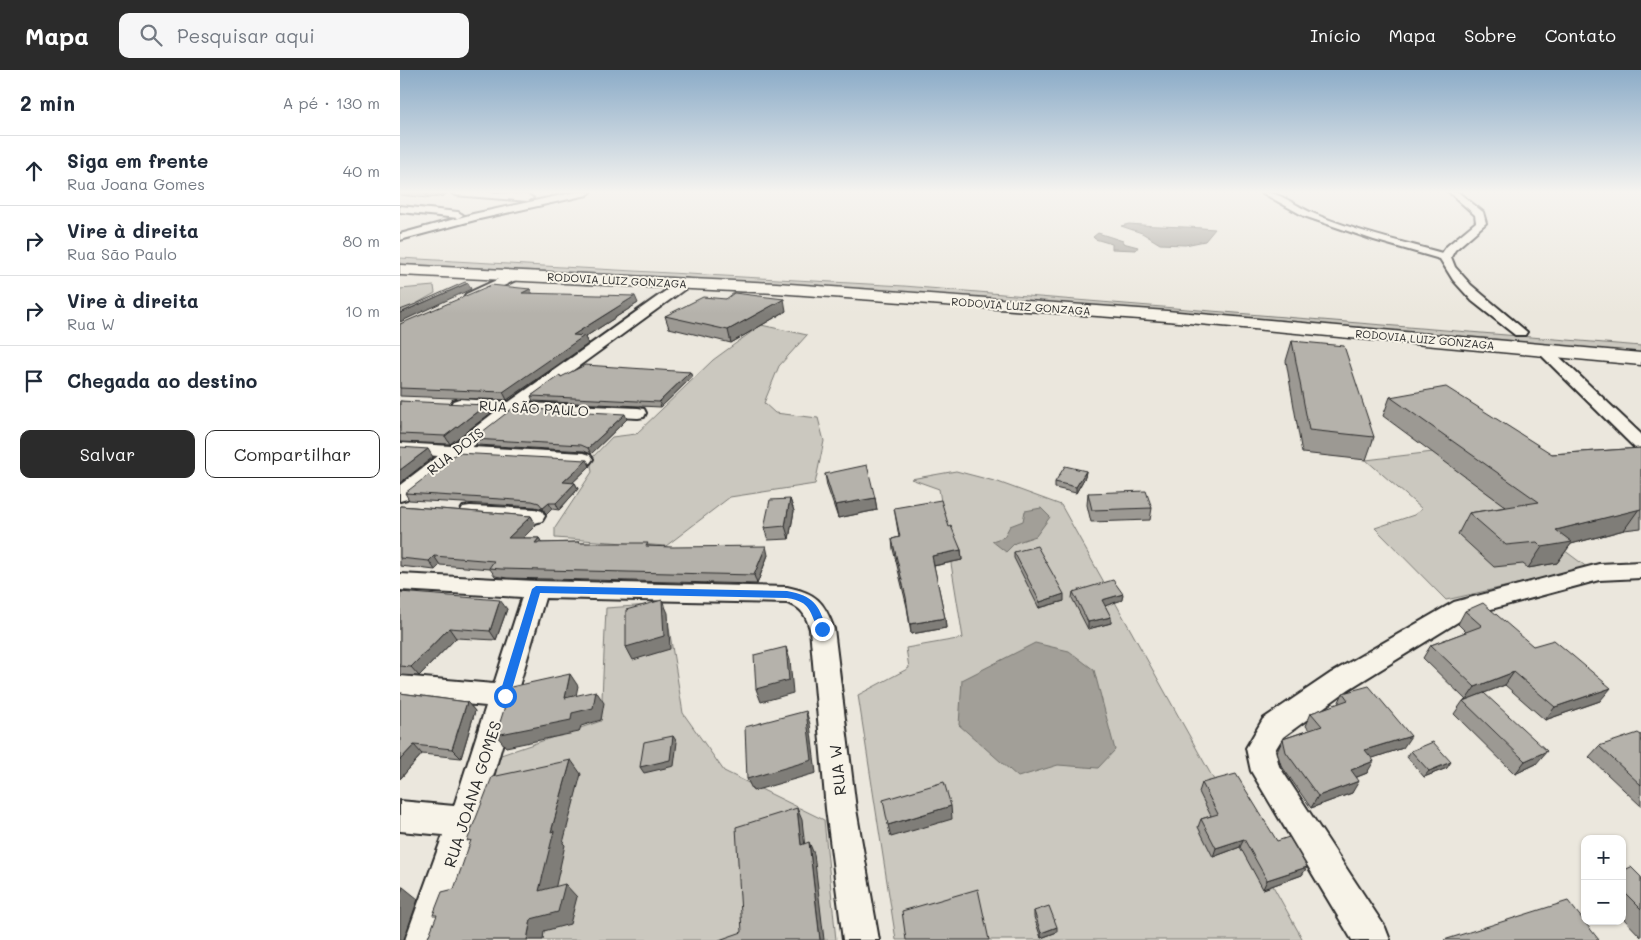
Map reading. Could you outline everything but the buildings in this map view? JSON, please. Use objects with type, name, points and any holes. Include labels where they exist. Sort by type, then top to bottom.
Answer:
[{"type":"highway","name":"RODOVIA LUIZ GONZAGA","points":[[400,255],[812,276],[1164,301],[1520,332],[1541,342]]},
{"type":"highway","name":"RODOVIA LUIZ GONZAGA","points":[[400,270],[685,283],[1541,342],[1641,359]]},
{"type":"street","points":[[400,237],[415,233]]},
{"type":"street","points":[[1362,233],[1445,257]]},
{"type":"street","points":[[1469,233],[1450,248],[1445,257],[1448,267],[1464,286],[1520,332]]},
{"type":"street","points":[[455,304],[516,275]]},
{"type":"street","name":"RUA DOIS","points":[[403,503],[454,451],[583,355],[637,319],[685,283]]},
{"type":"street","points":[[1541,342],[1641,444]]},
{"type":"street","name":"RUA SÃO PAULO","points":[[446,404],[638,413]]},
{"type":"street","points":[[400,448],[584,459]]},
{"type":"street","points":[[448,510],[535,516]]},
{"type":"street","points":[[1372,940],[1266,771],[1260,748],[1273,728],[1340,681],[1462,608],[1599,572],[1641,570]]},
{"type":"street","points":[[400,582],[536,589]]},
{"type":"street","name":"RUA W","points":[[536,589],[787,595],[800,597],[809,602],[817,614],[822,629],[841,809],[861,940]]},
{"type":"street","name":"RUA JOANA GOMES","points":[[423,940],[505,696],[536,589]]},
{"type":"street","points":[[400,687],[505,696]]},
{"type":"street","points":[[400,816],[464,822]]},
{"type":"shaded area","points":[[1098,233],[1138,247],[1136,250],[1112,249],[1112,244],[1093,237]]},
{"type":"shaded area","points":[[1142,233],[1212,233],[1205,241],[1185,245],[1160,244]]},
{"type":"shaded area","points":[[400,258],[904,286],[1641,346],[1641,355],[1031,302],[668,277],[400,264]]},
{"type":"shaded area","points":[[434,286],[435,293],[400,313],[400,289]]},
{"type":"shaded area","points":[[761,325],[807,335],[779,366],[764,403],[775,413],[818,418],[824,441],[815,484],[730,497],[666,546],[555,538],[555,528],[592,472],[590,460],[612,437],[636,434],[713,360]]},
{"type":"shaded area","points":[[1433,452],[1588,568],[1446,600],[1375,528],[1414,515],[1422,509],[1366,460]]},
{"type":"shaded area","points":[[956,471],[998,482],[1061,505],[1303,940],[896,940],[858,695],[909,668],[906,648],[963,638],[939,489],[911,479]]},
{"type":"shaded area","points":[[1041,508],[1050,517],[1036,536],[1015,543],[1006,552],[992,541],[1004,537],[1010,526],[1023,521],[1025,511]]},
{"type":"shaded area","points":[[665,604],[683,713],[724,771],[824,820],[836,940],[487,940],[458,901],[498,756],[601,721],[606,608]]},
{"type":"shaded area","points":[[1035,643],[1069,651],[1094,670],[1115,750],[1098,768],[1058,765],[1018,777],[959,725],[962,680]]},
{"type":"route","points":[[505,696],[536,589],[787,595],[800,597],[809,602],[817,614],[822,629]]}]
